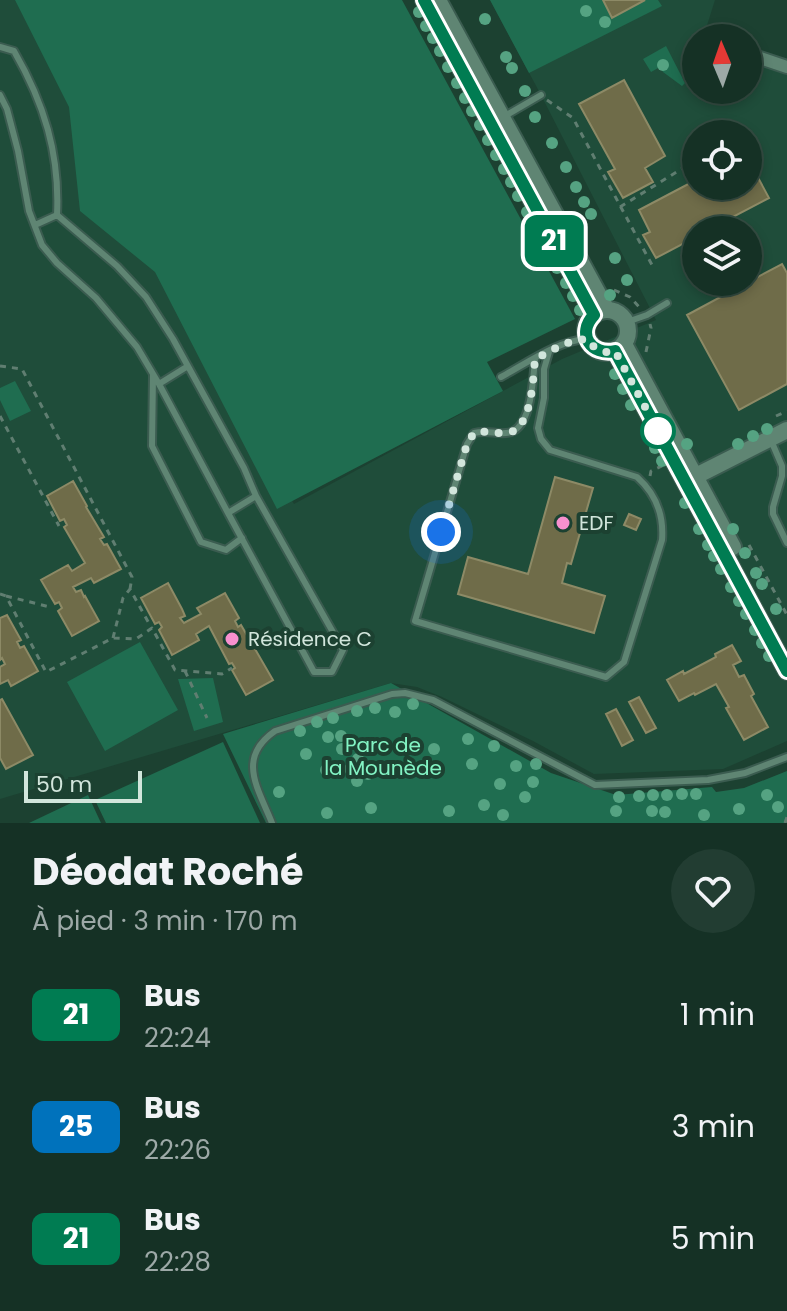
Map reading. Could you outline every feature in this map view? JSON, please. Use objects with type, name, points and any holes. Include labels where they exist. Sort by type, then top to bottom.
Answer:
[{"type":"street","points":[[424,0],[600,312]]},
{"type":"street","points":[[438,0],[502,118],[600,312]]},
{"type":"street","points":[[762,59],[787,67]]},
{"type":"street","points":[[615,311],[627,322],[628,338],[620,348],[607,353],[599,351],[587,339],[587,326],[600,312],[615,311]]},
{"type":"street","points":[[620,348],[696,476],[787,651]]},
{"type":"street","points":[[620,348],[787,671]]},
{"type":"street","points":[[696,476],[787,430]]},
{"type":"lane","points":[[0,47],[14,51],[48,122],[58,189],[57,215]]},
{"type":"lane","points":[[0,95],[18,151],[29,211],[42,245],[96,298],[137,347],[314,672],[332,672],[343,650],[256,496],[244,468],[173,339],[146,297],[117,266],[57,215]]},
{"type":"lane","points":[[502,118],[541,95]]},
{"type":"lane","points":[[35,225],[57,215]]},
{"type":"lane","points":[[627,322],[667,303]]},
{"type":"lane","points":[[501,377],[576,340],[587,339]]},
{"type":"lane","points":[[535,359],[531,396],[525,418],[518,429],[508,433],[485,430],[474,433],[467,444],[415,621],[606,677],[624,662],[662,540],[663,527],[660,511],[648,487],[637,477],[550,450],[541,439],[538,428],[544,398],[544,369],[549,352]]},
{"type":"lane","points":[[159,384],[188,366]]},
{"type":"lane","points":[[153,375],[152,446],[201,542],[226,550],[242,538]]},
{"type":"lane","points":[[770,438],[782,466],[773,514],[787,543]]},
{"type":"lane","points":[[228,513],[256,496]]},
{"type":"lane","points":[[272,823],[253,777],[252,763],[256,748],[264,738],[275,731],[392,694],[405,693],[433,700],[595,785],[708,780],[745,773],[787,757]]},
{"type":"path","points":[[541,95],[573,118],[652,265]]},
{"type":"path","points":[[620,207],[682,169]]},
{"type":"path","points":[[0,366],[22,369],[132,577],[113,638]]},
{"type":"path","points":[[0,416],[59,526]]},
{"type":"path","points":[[130,589],[175,670],[222,674],[232,668]]},
{"type":"path","points":[[0,594],[50,607]]},
{"type":"path","points":[[6,596],[46,672],[113,638],[136,639],[152,628]]},
{"type":"path","points":[[185,671],[207,718]]},
{"type":"path","points":[[785,823],[787,817]]},
{"type":"shaded area","points":[[0,0],[18,0],[294,504],[562,359],[656,320],[490,0],[715,0],[707,24],[682,24],[682,104],[762,104],[762,66],[787,75],[787,741],[723,769],[594,774],[442,697],[417,687],[391,683],[0,799]]},
{"type":"green space","points":[[15,0],[402,0],[575,319],[487,362],[503,391],[277,509],[155,272],[80,211],[69,107]]},
{"type":"green space","points":[[490,0],[603,0],[613,17],[645,0],[658,0],[662,6],[529,73]]},
{"type":"green space","points":[[666,46],[682,77],[682,86],[660,67],[651,72],[643,59]]},
{"type":"green space","points":[[15,381],[31,411],[10,421],[0,400],[0,388]]},
{"type":"green space","points":[[140,642],[178,710],[105,751],[67,682]]},
{"type":"green space","points":[[213,678],[223,722],[194,731],[178,679]]},
{"type":"green space","name":"Parc de la Mounède","points":[[391,683],[551,773],[616,795],[712,787],[716,792],[744,788],[787,771],[787,823],[266,823],[223,734]]},
{"type":"green space","points":[[223,742],[260,823],[106,823],[95,800]]},
{"type":"green space","points":[[88,795],[101,823],[29,823]]},
{"type":"building","points":[[603,0],[645,0],[612,18]]},
{"type":"building","points":[[624,80],[665,156],[645,168],[653,182],[623,198],[608,172],[615,169],[579,104]]},
{"type":"building","points":[[762,185],[769,198],[735,216],[682,216],[682,244],[656,258],[643,235],[650,232],[639,210],[682,187],[682,200],[762,200]]},
{"type":"building","points":[[782,264],[787,273],[787,384],[739,410],[687,315],[722,296],[762,296],[762,275]]},
{"type":"building","name":"EDF","points":[[555,477],[593,488],[571,564],[567,563],[562,583],[605,596],[594,633],[458,594],[468,557],[528,574]]},
{"type":"building","points":[[73,481],[104,537],[100,539],[104,545],[107,544],[121,569],[94,583],[91,578],[73,587],[76,592],[81,590],[99,621],[72,636],[58,611],[62,608],[59,602],[55,604],[41,580],[68,565],[72,571],[85,563],[64,527],[67,525],[64,519],[60,521],[47,496]]},
{"type":"building","points":[[629,514],[641,519],[636,530],[624,525]]},
{"type":"building","name":"Résidence C","points":[[168,583],[185,616],[180,618],[184,623],[201,614],[197,608],[225,593],[239,618],[235,621],[238,627],[241,625],[273,680],[246,695],[232,670],[235,668],[232,663],[229,664],[209,626],[196,634],[199,640],[172,655],[159,630],[162,627],[159,622],[155,624],[141,598]]},
{"type":"building","points":[[7,615],[21,640],[17,642],[20,648],[24,646],[38,671],[11,686],[8,680],[0,684],[0,667],[5,664],[2,658],[0,660],[0,618]]},
{"type":"building","points":[[732,645],[741,661],[733,665],[739,677],[744,675],[754,694],[751,696],[768,727],[744,740],[716,684],[679,701],[667,680],[716,657],[715,654]]},
{"type":"building","points":[[639,697],[656,728],[646,733],[629,702]]},
{"type":"building","points":[[2,699],[33,755],[6,769],[0,758]]},
{"type":"building","points":[[616,709],[633,740],[622,746],[606,714]]},
{"type":"bus line","name":"21","points":[[424,0],[594,315],[587,326],[587,339],[599,351],[615,351],[787,671]]},
{"type":"place","name":"EDF","points":[[563,523]]},
{"type":"place","name":"Résidence C","points":[[232,639]]},
{"type":"route","points":[[441,532],[467,444],[474,433],[485,430],[508,433],[518,429],[525,418],[531,396],[535,359],[564,344],[587,339],[599,351],[615,351],[658,431]]}]
